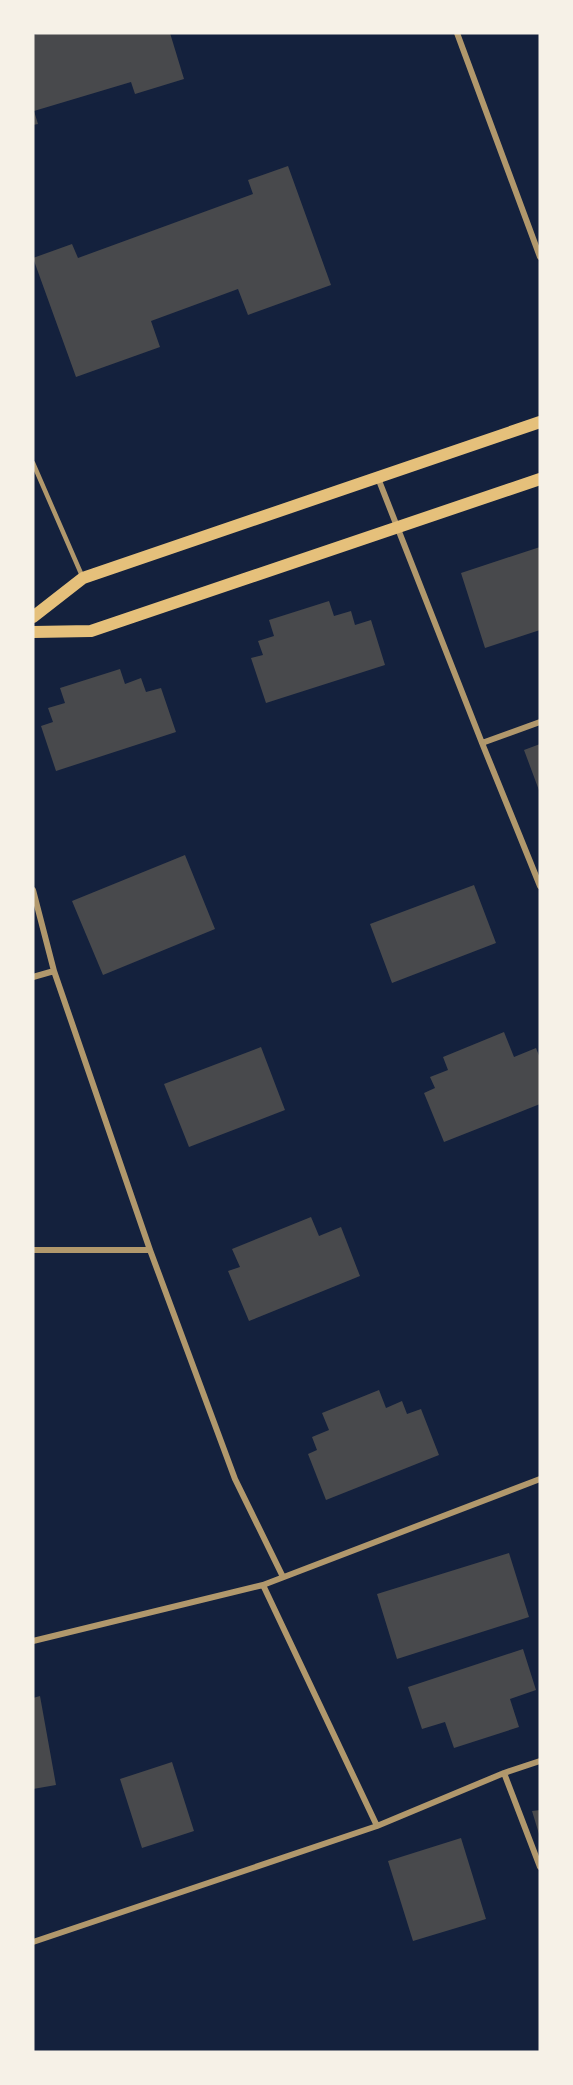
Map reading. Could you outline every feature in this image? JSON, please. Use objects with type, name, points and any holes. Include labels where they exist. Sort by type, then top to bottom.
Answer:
[{"type":"main road","points":[[33,617],[83,578],[540,422]]},
{"type":"main road","points":[[33,632],[91,631],[540,479]]},
{"type":"street","points":[[458,33],[540,257]]},
{"type":"street","points":[[378,478],[540,886]]},
{"type":"street","points":[[482,743],[540,722]]},
{"type":"street","points":[[33,890],[54,971],[150,1250],[235,1479],[283,1577]]},
{"type":"street","points":[[33,977],[54,971]]},
{"type":"street","points":[[33,1250],[150,1250]]},
{"type":"street","points":[[33,1641],[263,1585],[540,1479]]},
{"type":"street","points":[[263,1585],[377,1826]]},
{"type":"street","points":[[33,1942],[377,1826],[504,1773],[540,1761]]},
{"type":"street","points":[[504,1773],[540,1867]]},
{"type":"lane","points":[[33,463],[83,578]]},
{"type":"building","points":[[41,33],[170,33],[184,79],[135,94],[131,82],[34,111],[38,124],[33,125],[33,35]]},
{"type":"building","points":[[288,166],[331,285],[248,315],[238,289],[151,321],[160,347],[76,377],[33,258],[72,244],[78,258],[253,194],[248,180]]},
{"type":"building","points":[[540,547],[540,630],[485,648],[461,573]]},
{"type":"building","points":[[329,601],[334,616],[351,611],[355,625],[371,620],[385,665],[266,703],[251,658],[263,655],[258,641],[274,636],[269,620]]},
{"type":"building","points":[[120,669],[125,684],[141,678],[146,692],[161,688],[176,732],[56,771],[41,726],[53,722],[48,708],[65,703],[60,688]]},
{"type":"building","points":[[540,744],[540,793],[524,750]]},
{"type":"building","points":[[185,855],[215,929],[103,975],[72,901]]},
{"type":"building","points":[[474,885],[496,943],[392,983],[370,924]]},
{"type":"building","points":[[504,1032],[514,1057],[536,1048],[540,1058],[540,1104],[444,1142],[424,1093],[435,1088],[430,1077],[448,1070],[443,1057]]},
{"type":"building","points":[[261,1047],[285,1110],[189,1147],[164,1084]]},
{"type":"building","points":[[311,1217],[319,1236],[341,1227],[360,1276],[249,1321],[228,1271],[240,1267],[232,1249]]},
{"type":"building","points":[[379,1390],[386,1408],[402,1401],[407,1414],[421,1409],[439,1455],[326,1500],[308,1454],[317,1450],[312,1437],[329,1430],[322,1413]]},
{"type":"building","points":[[509,1553],[529,1617],[397,1659],[377,1594]]},
{"type":"building","points":[[523,1649],[536,1690],[510,1699],[519,1727],[454,1748],[445,1722],[422,1729],[408,1687]]},
{"type":"building","points":[[40,1696],[56,1785],[33,1789],[33,1698]]},
{"type":"building","points":[[172,1762],[194,1831],[142,1848],[120,1779]]},
{"type":"building","points":[[540,1810],[540,1834],[539,1834],[532,1811]]},
{"type":"building","points":[[461,1838],[486,1919],[413,1941],[388,1861]]}]
